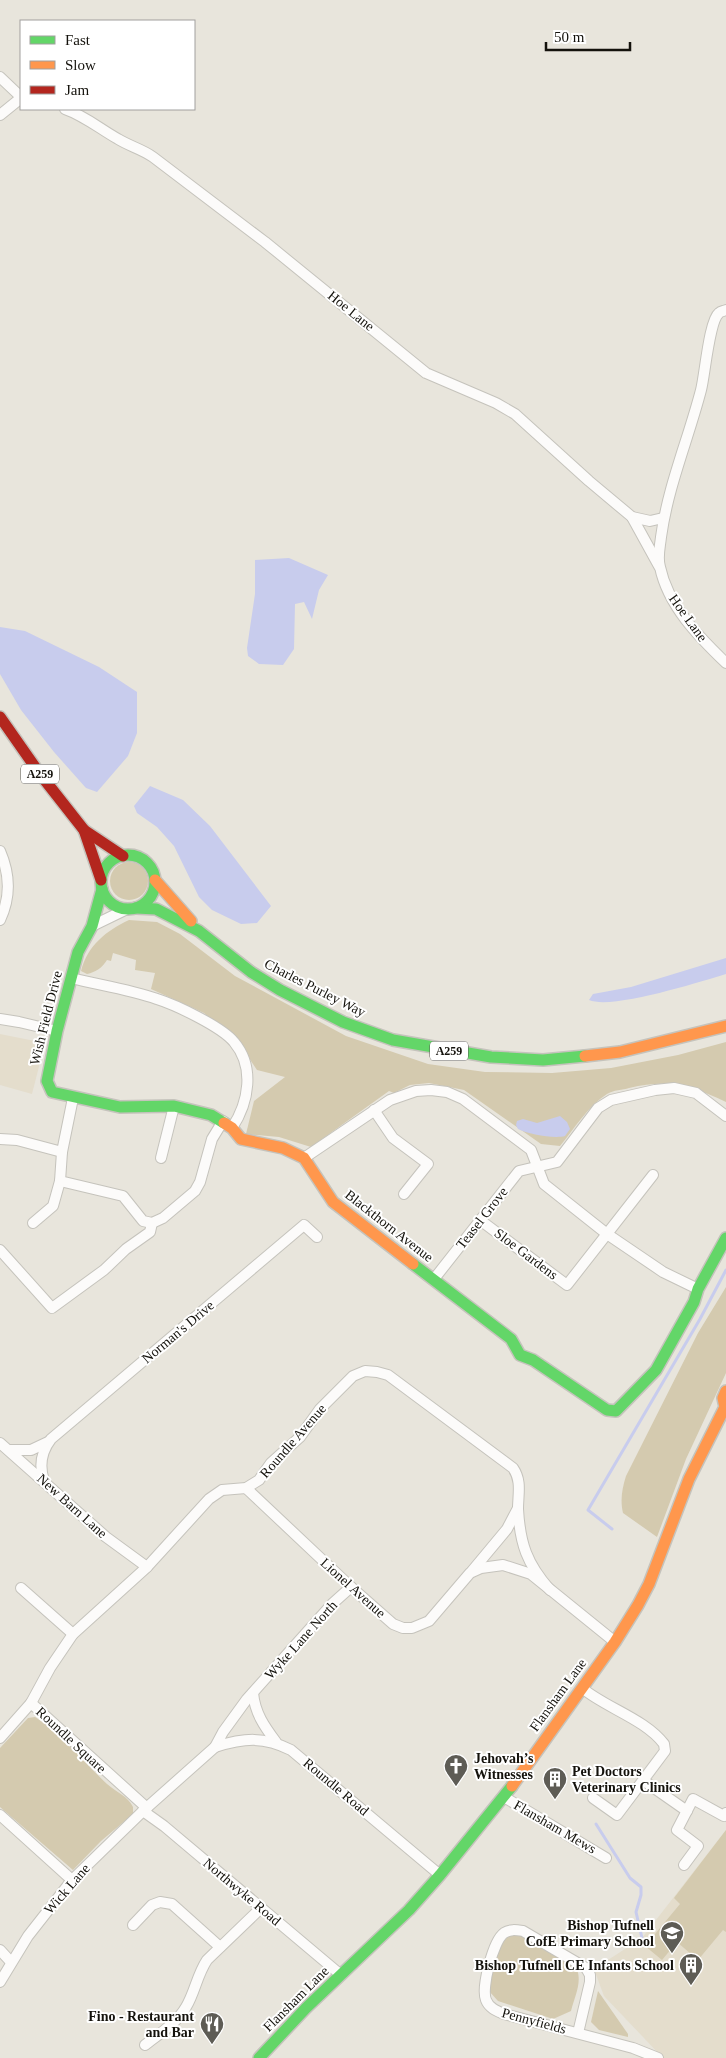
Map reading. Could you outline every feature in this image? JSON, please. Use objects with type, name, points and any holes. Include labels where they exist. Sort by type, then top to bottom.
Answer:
[{"type":"main road","name":"A259","points":[[0,717],[40,774],[84,830],[123,856]]},
{"type":"main road","name":"A259","points":[[84,830],[102,884]]},
{"type":"main road","points":[[123,856],[141,858],[148,864],[155,880],[150,897],[144,904],[132,908],[112,903],[102,884],[103,872],[108,864],[123,856]]},
{"type":"main road","name":"Charles Purley Way","points":[[155,880],[199,930],[251,972],[280,990],[343,1022],[393,1040],[491,1057],[552,1060],[620,1052],[726,1026]]},
{"type":"main road","name":"Wish Field Drive","points":[[102,884],[92,926],[80,946],[57,1031],[47,1081],[52,1092],[120,1107],[174,1106],[211,1115],[228,1124],[241,1139],[278,1146],[298,1153],[304,1158]]},
{"type":"main road","name":"Charles Purley Way","points":[[132,908],[156,909],[199,930]]},
{"type":"main road","name":"Blackthorn Avenue","points":[[304,1158],[333,1202],[511,1339],[520,1355],[533,1360],[607,1410],[616,1411],[656,1370],[694,1302],[698,1289],[726,1238]]},
{"type":"main road","name":"Flansham Lane","points":[[259,2058],[409,1910],[440,1875],[504,1797],[615,1642],[649,1584],[688,1479],[724,1411],[723,1398],[726,1391]]},
{"type":"street","points":[[0,77],[20,97]]},
{"type":"street","points":[[0,115],[20,99]]},
{"type":"street","name":"Hoe Lane","points":[[67,110],[90,120],[111,135],[145,151],[265,242],[426,373],[496,403],[514,414],[589,481],[632,516],[683,616],[726,664]]},
{"type":"street","name":"Hoe Lane","points":[[659,566],[663,518],[703,383],[714,320],[718,313],[726,310]]},
{"type":"street","points":[[632,516],[650,521],[663,518]]},
{"type":"street","points":[[0,851],[5,862],[8,891],[5,909],[0,920]]},
{"type":"street","points":[[92,926],[132,908]]},
{"type":"street","points":[[60,1181],[123,1196],[143,1221],[152,1223],[163,1218],[195,1191],[200,1182],[212,1139],[242,1114],[248,1089],[248,1077],[241,1054],[229,1037],[213,1026],[155,998],[71,978]]},
{"type":"street","points":[[0,1019],[57,1031]]},
{"type":"street","points":[[538,1167],[557,1162],[598,1108],[611,1100],[655,1090],[674,1088],[696,1093],[726,1116]]},
{"type":"street","points":[[304,1158],[390,1100],[416,1091],[447,1092],[463,1100],[531,1150],[544,1184],[607,1234],[663,1272],[698,1289]]},
{"type":"street","points":[[33,1223],[53,1206],[60,1181],[62,1152],[73,1098]]},
{"type":"street","points":[[161,1158],[174,1106]]},
{"type":"street","points":[[374,1110],[393,1138],[428,1164],[404,1194]]},
{"type":"street","points":[[0,1139],[17,1140],[62,1152]]},
{"type":"street","name":"Teasel Grove","points":[[434,1280],[519,1171],[538,1167]]},
{"type":"street","points":[[607,1234],[653,1175]]},
{"type":"street","name":"Sloe Gardens","points":[[480,1220],[567,1285],[607,1234]]},
{"type":"street","points":[[0,1250],[52,1308],[104,1270],[126,1248],[150,1232],[152,1223]]},
{"type":"street","name":"Norman's Drive","points":[[10,1450],[31,1450],[51,1439],[304,1225],[317,1237]]},
{"type":"street","name":"Roundle Avenue","points":[[31,1703],[50,1668],[73,1634],[147,1567],[209,1499],[222,1490],[246,1488],[259,1480],[271,1463],[300,1437],[320,1409],[342,1386],[354,1376],[365,1371],[388,1375],[399,1382],[513,1468],[518,1477],[518,1507],[522,1543],[528,1560],[550,1590]]},
{"type":"street","name":"Norman's Drive","points":[[44,1481],[41,1472],[42,1455],[51,1439]]},
{"type":"street","name":"New Barn Lane","points":[[0,1442],[106,1537],[147,1567]]},
{"type":"street","name":"Lionel Avenue","points":[[246,1488],[351,1588],[393,1624],[403,1628],[412,1628],[429,1621],[470,1573]]},
{"type":"street","name":"Roundle Avenue","points":[[470,1573],[507,1529],[518,1507]]},
{"type":"street","points":[[470,1573],[481,1568],[503,1566],[531,1574],[615,1642]]},
{"type":"street","points":[[21,1588],[73,1634]]},
{"type":"street","name":"Wyke Lane North","points":[[145,1810],[215,1747],[223,1732],[253,1693],[332,1604],[351,1588]]},
{"type":"street","points":[[582,1688],[592,1696],[651,1730],[664,1744],[664,1751],[644,1781],[617,1815],[592,1798]]},
{"type":"street","points":[[253,1693],[254,1704],[262,1724],[276,1742]]},
{"type":"street","name":"Roundle Square","points":[[0,1738],[31,1703],[145,1810]]},
{"type":"street","name":"Roundle Road","points":[[215,1747],[246,1740],[276,1742],[291,1750],[440,1875]]},
{"type":"street","points":[[644,1781],[687,1811]]},
{"type":"street","name":"Flansham Mews","points":[[504,1797],[606,1858]]},
{"type":"street","points":[[684,1865],[698,1846],[677,1830],[684,1820],[693,1799],[724,1816],[726,1813]]},
{"type":"street","name":"Wick Lane","points":[[0,1982],[28,1936],[72,1880],[145,1810]]},
{"type":"street","name":"Northwyke Road","points":[[145,1810],[341,1975]]},
{"type":"street","points":[[0,1815],[72,1880]]},
{"type":"street","points":[[133,1925],[152,1905],[160,1902],[172,1904],[220,1947]]},
{"type":"street","points":[[145,2045],[178,2019],[185,2010],[202,1968],[220,1947],[261,1908]]},
{"type":"street","name":"Pennyfields","points":[[578,2033],[590,1982],[590,1975],[586,1968],[523,1931],[516,1930],[504,1933],[496,1942],[486,1978],[485,1995],[490,2006],[504,2014],[633,2048],[658,2058]]},
{"type":"street","points":[[0,1950],[11,1962]]},
{"type":"shaded area","points":[[129,862],[142,868],[148,881],[142,894],[129,900],[116,894],[110,881],[116,868]]},
{"type":"shaded area","points":[[129,920],[157,922],[180,934],[235,976],[346,1036],[428,1064],[485,1072],[552,1073],[611,1068],[678,1055],[726,1042],[726,1102],[701,1091],[679,1085],[643,1085],[615,1091],[607,1094],[594,1105],[560,1146],[541,1144],[464,1090],[429,1083],[410,1085],[394,1093],[389,1091],[311,1147],[279,1137],[246,1134],[254,1101],[285,1077],[257,1070],[239,1043],[204,1013],[151,989],[155,973],[135,970],[136,960],[113,953],[111,961],[107,960],[96,971],[87,974],[81,971],[93,946],[106,934]]},
{"type":"shaded area","points":[[0,1034],[45,1043],[32,1094],[0,1085]]},
{"type":"shaded area","points":[[726,1287],[726,1373],[686,1459],[657,1537],[623,1513],[622,1499],[626,1476],[698,1333]]},
{"type":"shaded area","points":[[35,1717],[64,1740],[107,1784],[122,1794],[133,1807],[133,1814],[101,1841],[73,1870],[0,1807],[0,1748],[28,1718]]},
{"type":"shaded area","name":"Bishop Tufnell CofE Primary School","points":[[726,1830],[726,2058],[663,2058],[604,1996],[594,1969],[642,1938]]},
{"type":"shaded area","points":[[726,1830],[726,1932],[723,1930],[698,1960],[677,1942],[662,1960],[645,1946],[680,1904],[674,1898]]},
{"type":"shaded area","points":[[519,1934],[573,1963],[577,1968],[579,1980],[571,2011],[553,2019],[498,2001],[489,1991],[500,1944],[510,1935]]},
{"type":"shaded area","points":[[598,1991],[628,2034],[628,2037],[599,2030],[591,2022]]},
{"type":"water","points":[[289,558],[328,575],[319,590],[312,619],[304,602],[295,604],[294,649],[283,665],[259,664],[248,656],[247,648],[255,594],[255,560]]},
{"type":"water","points":[[0,627],[25,631],[99,667],[137,692],[137,733],[128,756],[97,792],[86,788],[54,752],[21,710],[0,674]]},
{"type":"water","points":[[150,786],[183,800],[210,826],[271,906],[257,923],[241,924],[212,910],[199,897],[174,846],[157,827],[137,813],[134,806]]},
{"type":"water","points":[[726,958],[726,974],[635,998],[600,1002],[589,1000],[593,994],[631,987]]},
{"type":"water","points":[[560,1116],[567,1122],[570,1129],[565,1136],[554,1137],[534,1134],[518,1129],[516,1125],[517,1121],[523,1119],[537,1123]]},
{"type":"waterway","points":[[612,1529],[588,1510],[700,1319],[726,1270]]},
{"type":"waterway","points":[[596,1824],[630,1878],[641,1887],[641,1895],[636,1912],[642,1938]]},
{"type":"traffic: fast","points":[[128,855],[138,857],[147,863],[153,872],[155,882],[153,892],[147,901],[138,907],[128,909],[118,907],[109,901],[103,892],[101,882],[103,872],[109,863],[118,857],[128,855]]},
{"type":"traffic: fast","points":[[102,889],[92,926],[78,952],[57,1031],[47,1081],[52,1092],[120,1107],[174,1106],[211,1115],[224,1123]]},
{"type":"traffic: fast","points":[[136,908],[156,909],[199,931],[251,972],[280,990],[343,1022],[393,1040],[491,1057],[543,1060],[585,1056]]},
{"type":"traffic: fast","points":[[413,1264],[511,1339],[520,1355],[533,1360],[607,1410],[616,1411],[656,1370],[694,1302],[698,1289],[726,1238]]},
{"type":"traffic: fast","points":[[259,2058],[306,2008],[409,1910],[512,1786]]},
{"type":"traffic: slow","points":[[155,880],[191,921]]},
{"type":"traffic: slow","points":[[585,1056],[620,1052],[726,1026]]},
{"type":"traffic: slow","points":[[224,1123],[232,1128],[241,1139],[283,1148],[304,1158],[333,1202],[413,1264]]},
{"type":"traffic: slow","points":[[512,1786],[615,1642],[638,1605],[649,1584],[689,1479],[725,1407],[723,1398],[726,1391]]},
{"type":"traffic: jam","points":[[0,717],[40,774],[84,830],[123,856]]},
{"type":"traffic: jam","points":[[84,830],[101,880]]},
{"type":"place","name":"Jehovah’s Witnesses","points":[[456,1787]]},
{"type":"place","name":"Pet Doctors Veterinary Clinics","points":[[555,1800]]},
{"type":"place","name":"Bishop Tufnell CofE Primary School","points":[[672,1954]]},
{"type":"place","name":"Bishop Tufnell CE Infants School","points":[[691,1986]]},
{"type":"place","name":"Fino - Restaurant and Bar","points":[[212,2045]]}]
